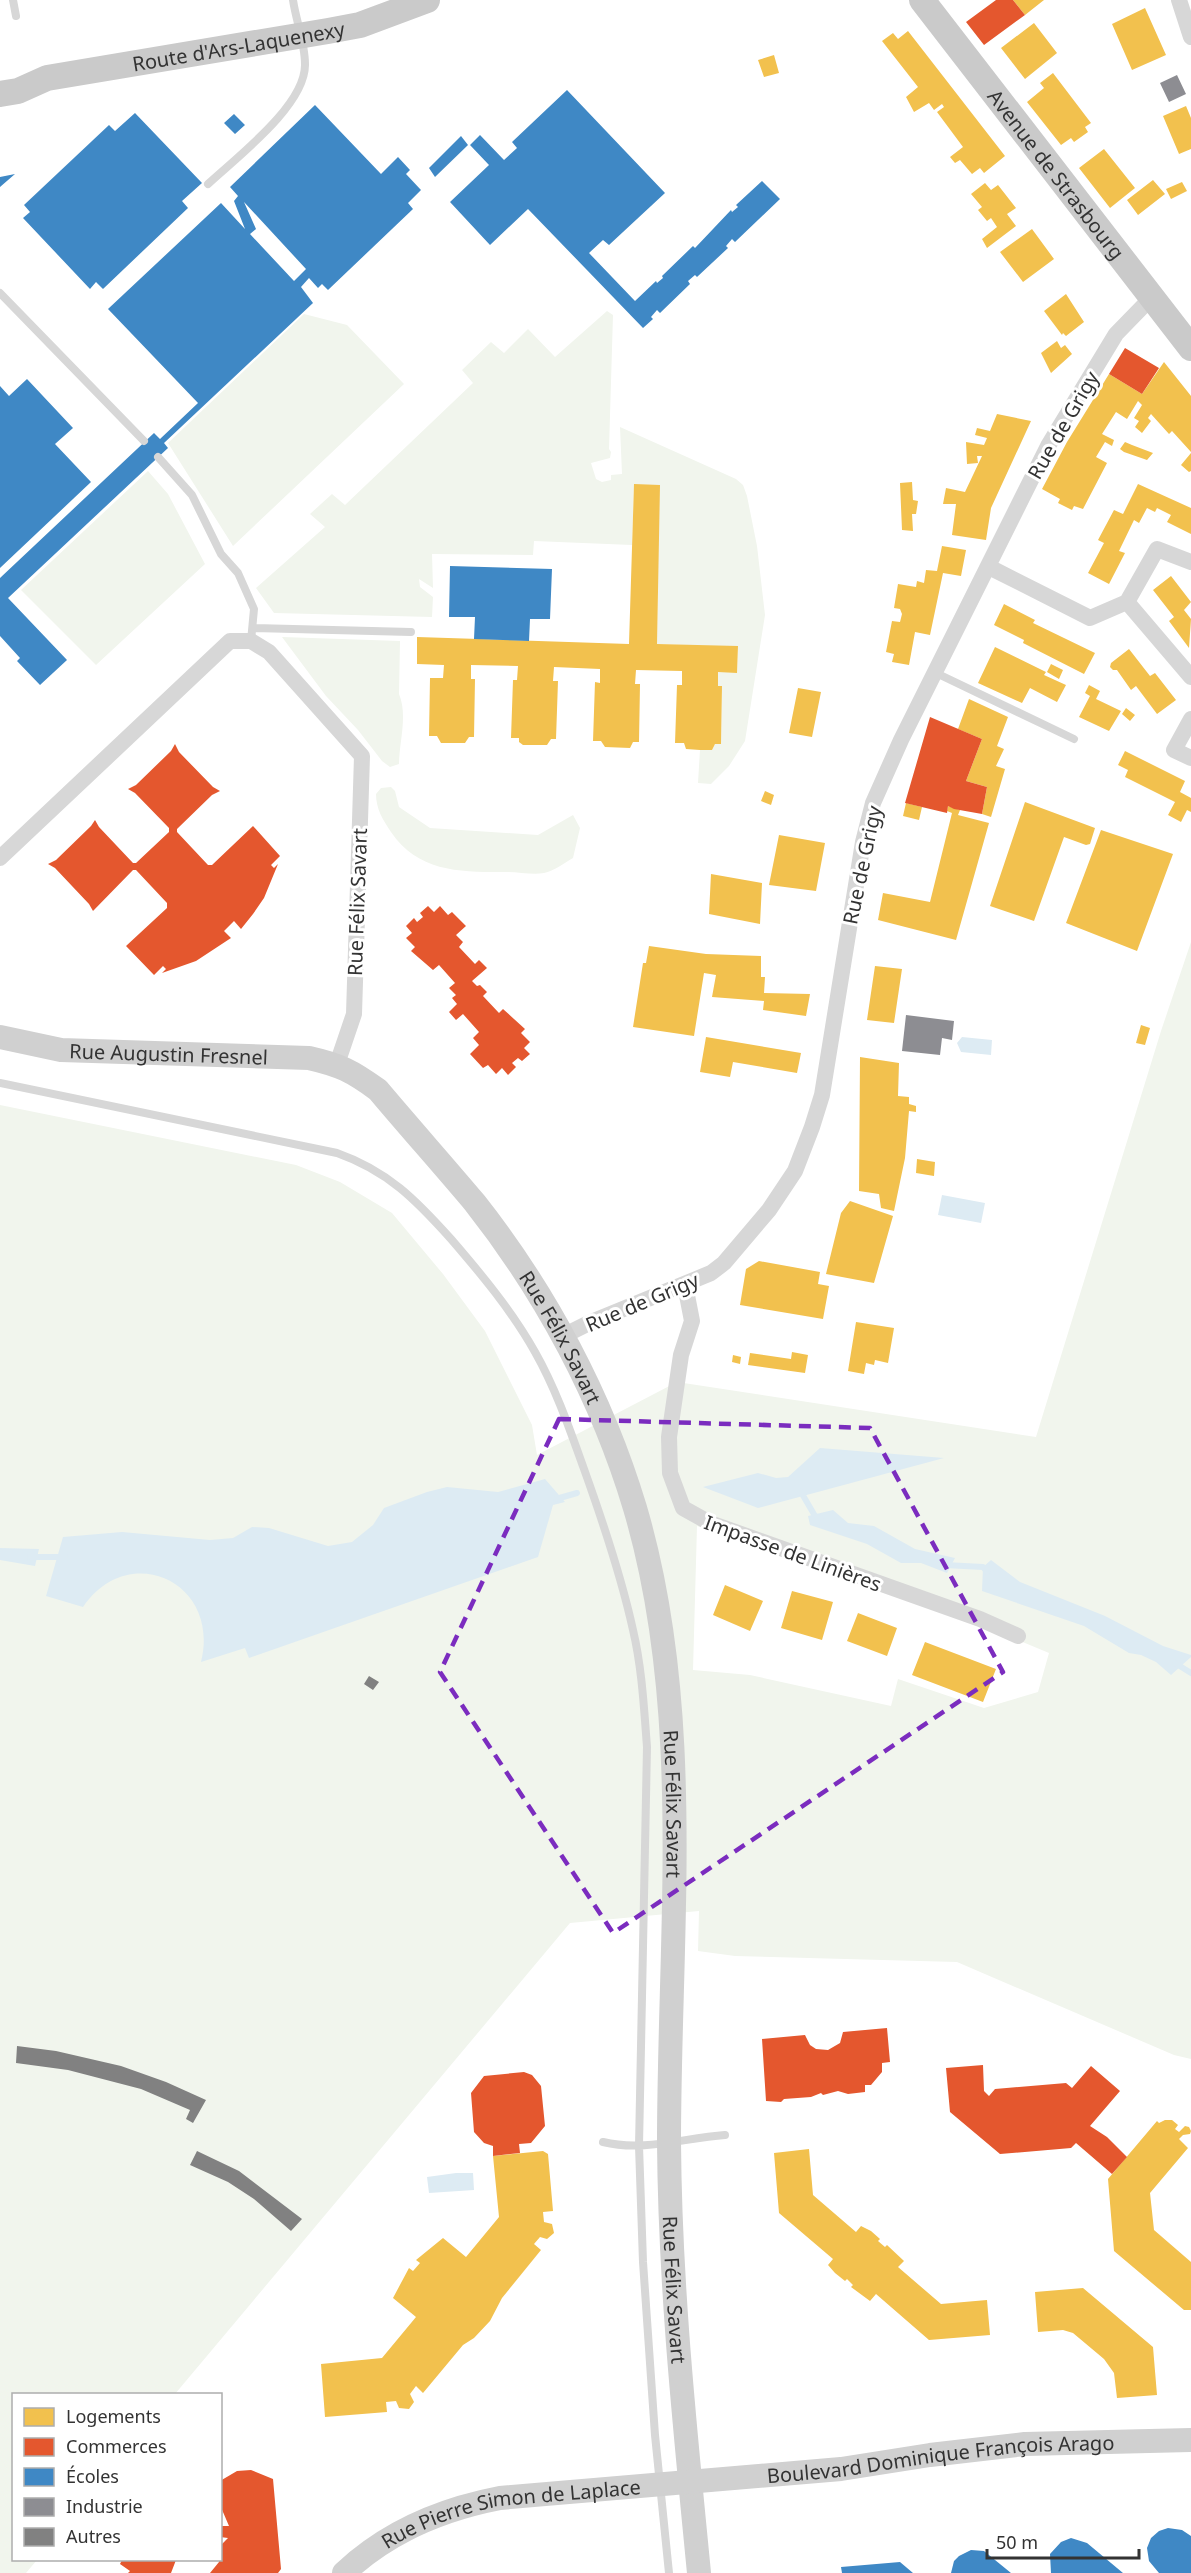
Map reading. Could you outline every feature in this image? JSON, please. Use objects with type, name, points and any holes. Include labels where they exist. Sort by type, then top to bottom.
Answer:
[{"type":"main road","name":"Route d'Ars-Laquenexy","points":[[0,94],[18,91],[47,78],[300,37],[360,25],[427,0]]},
{"type":"main road","name":"Avenue de Strasbourg","points":[[922,0],[1191,348]]},
{"type":"main road","name":"Route d'Ars-Laquenexy","points":[[0,77],[16,74],[47,78]]},
{"type":"street","points":[[1179,0],[1191,38]]},
{"type":"street","name":"Rue de Grigy","points":[[563,1336],[617,1311],[711,1273],[724,1263],[769,1210],[795,1171],[822,1095],[863,842],[873,803],[901,740],[1060,426],[1116,334],[1152,297]]},
{"type":"street","points":[[989,567],[1090,618],[1127,602],[1157,549],[1191,562]]},
{"type":"street","points":[[1127,602],[1191,677]]},
{"type":"street","points":[[0,858],[230,641],[252,635]]},
{"type":"street","name":"Rue Félix Savart","points":[[252,635],[362,756],[354,1014],[338,1064],[378,1090],[476,1205],[521,1267],[563,1336],[611,1441],[635,1507],[661,1621],[673,1737],[669,2142],[671,2255],[677,2349],[699,2573]]},
{"type":"street","points":[[1191,719],[1174,750],[1191,758]]},
{"type":"street","name":"Rue Augustin Fresnel","points":[[0,1037],[61,1050],[274,1056],[309,1058],[338,1064]]},
{"type":"street","name":"Impasse de Linières","points":[[685,1285],[692,1321],[681,1355],[669,1437],[670,1473],[683,1508],[710,1523],[980,1619],[1018,1636]]},
{"type":"street","name":"Boulevard Dominique François Arago","points":[[689,2483],[841,2469],[930,2455],[1025,2444],[1191,2440]]},
{"type":"street","name":"Rue Pierre Simon de Laplace","points":[[344,2573],[387,2540],[416,2524],[479,2502],[529,2494],[689,2483]]},
{"type":"lane","points":[[13,0],[16,16]]},
{"type":"lane","points":[[208,184],[292,102],[305,71],[293,0]]},
{"type":"lane","points":[[0,293],[144,441]]},
{"type":"lane","points":[[158,457],[192,495],[221,554],[238,573],[254,609],[252,635],[411,632]]},
{"type":"lane","points":[[936,673],[1074,739]]},
{"type":"lane","points":[[0,1083],[337,1153],[362,1162],[387,1176],[432,1218],[506,1306],[536,1354],[578,1451],[602,1518],[634,1633],[647,1747],[639,2146],[643,2262],[669,2573]]},
{"type":"lane","points":[[603,2142],[655,2146],[725,2135]]},
{"type":"highlighted area","points":[[559,1419],[870,1428],[1003,1672],[613,1933],[440,1672]]},
{"type":"shaded area","points":[[607,311],[613,315],[609,449],[611,452],[610,458],[591,463],[596,479],[602,482],[611,480],[611,475],[622,474],[620,427],[736,479],[743,485],[747,496],[757,546],[765,615],[745,741],[729,766],[711,784],[698,783],[700,750],[712,750],[715,744],[721,744],[722,687],[718,686],[718,672],[737,672],[738,647],[657,644],[659,485],[634,485],[632,545],[534,541],[533,555],[432,554],[433,588],[419,579],[420,587],[433,597],[432,617],[274,613],[256,588],[325,527],[310,514],[332,494],[345,505],[473,383],[462,370],[491,342],[504,353],[528,329],[555,357]]},
{"type":"shaded area","points":[[304,314],[347,325],[404,384],[233,546],[168,443]]},
{"type":"shaded area","points":[[148,471],[168,494],[205,564],[96,665],[21,590]]},
{"type":"shaded area","points":[[282,637],[400,641],[399,694],[403,720],[399,764],[390,767],[382,761],[358,730],[326,696]]},
{"type":"shaded area","points":[[391,787],[395,791],[399,807],[430,828],[538,835],[573,815],[580,828],[573,858],[551,871],[535,874],[473,872],[428,863],[414,856],[402,845],[380,814],[376,794],[381,788]]},
{"type":"shaded area","points":[[1191,942],[1191,2059],[1174,2055],[957,1962],[735,1956],[698,1951],[699,1911],[570,1923],[176,2393],[12,2393],[12,2561],[36,2561],[26,2573],[0,2573],[0,1105],[296,1165],[340,1182],[392,1213],[443,1274],[485,1331],[532,1425],[537,1455],[677,1382],[1036,1437],[1161,1031]],"holes":[[[697,1526],[864,1586],[977,1623],[1049,1653],[1038,1692],[984,1708],[898,1679],[891,1706],[750,1675],[693,1670]]]},
{"type":"shaded area","points":[[962,1037],[992,1040],[991,1055],[961,1052],[957,1043]]},
{"type":"shaded area","points":[[942,1195],[985,1203],[981,1223],[938,1215]]},
{"type":"shaded area","points":[[820,1448],[944,1458],[758,1508],[703,1487],[758,1473],[776,1478],[788,1477]]},
{"type":"shaded area","points":[[545,1479],[565,1502],[553,1505],[538,1557],[249,1658],[245,1648],[201,1662],[204,1634],[197,1610],[184,1591],[166,1579],[145,1574],[123,1576],[102,1587],[83,1607],[46,1596],[63,1537],[122,1532],[210,1540],[233,1538],[252,1527],[269,1528],[328,1546],[352,1542],[373,1525],[384,1508],[427,1492],[447,1487],[498,1492]]},
{"type":"shaded area","points":[[833,1510],[848,1523],[874,1526],[915,1549],[955,1558],[947,1573],[921,1563],[901,1563],[867,1544],[810,1525],[808,1516]]},
{"type":"shaded area","points":[[0,1548],[39,1549],[35,1566],[0,1560]]},
{"type":"shaded area","points":[[991,1560],[1020,1582],[1105,1616],[1163,1646],[1191,1655],[1191,1657],[1171,1675],[1156,1662],[1141,1655],[1129,1653],[1084,1626],[982,1591],[983,1567]]},
{"type":"shaded area","points":[[473,2173],[474,2190],[429,2193],[427,2177]]},
{"type":"building: Logements","points":[[1013,0],[1044,0],[1025,15]]},
{"type":"building: Logements","points":[[1145,8],[1166,55],[1132,70],[1112,24]]},
{"type":"building: Logements","points":[[1034,23],[1057,53],[1025,79],[1001,48]]},
{"type":"building: Logements","points":[[908,31],[1005,156],[984,173],[980,168],[972,174],[960,160],[955,163],[950,157],[963,147],[937,112],[944,107],[942,104],[934,110],[929,103],[914,112],[906,97],[918,87],[882,41],[893,33],[898,39]]},
{"type":"building: Logements","points":[[774,55],[779,73],[764,77],[758,60]]},
{"type":"building: Logements","points":[[1053,73],[1091,123],[1085,127],[1088,132],[1074,142],[1071,138],[1061,145],[1027,102],[1044,88],[1040,83]]},
{"type":"building: Logements","points":[[1186,106],[1191,118],[1191,149],[1179,154],[1163,116]]},
{"type":"building: Logements","points":[[1104,149],[1135,188],[1110,208],[1079,168]]},
{"type":"building: Logements","points":[[1153,180],[1165,194],[1138,215],[1127,200]]},
{"type":"building: Logements","points":[[1182,182],[1187,191],[1171,199],[1166,189]]},
{"type":"building: Logements","points":[[985,183],[991,190],[998,185],[1016,208],[1007,214],[1016,226],[987,248],[982,239],[997,227],[991,218],[987,221],[978,210],[982,207],[971,194]]},
{"type":"building: Logements","points":[[1032,229],[1054,259],[1023,282],[1000,252]]},
{"type":"building: Logements","points":[[1066,294],[1084,322],[1066,336],[1063,333],[1062,335],[1044,311]]},
{"type":"building: Logements","points":[[1057,341],[1061,348],[1065,345],[1072,354],[1051,373],[1041,353]]},
{"type":"building: Logements","points":[[1164,362],[1191,396],[1191,452],[1172,431],[1169,434],[1151,414],[1148,418],[1151,421],[1142,433],[1135,427],[1139,421],[1134,418],[1142,405],[1138,401],[1127,419],[1116,412],[1102,434],[1114,440],[1112,446],[1105,442],[1096,457],[1107,463],[1083,509],[1074,506],[1072,510],[1058,503],[1060,499],[1042,489],[1067,442],[1109,374],[1142,394]]},
{"type":"building: Logements","points":[[997,414],[1031,421],[991,508],[986,540],[952,535],[956,504],[943,504],[946,488],[965,492],[982,456],[977,456],[978,463],[967,464],[966,442],[984,445],[987,438],[975,435],[977,428],[990,431]]},
{"type":"building: Logements","points":[[1125,442],[1153,453],[1147,460],[1124,452],[1120,449]]},
{"type":"building: Logements","points":[[1191,453],[1191,471],[1189,472],[1181,465]]},
{"type":"building: Logements","points":[[912,482],[913,500],[918,501],[916,514],[912,514],[913,531],[902,530],[900,483]]},
{"type":"building: Logements","points":[[634,484],[660,485],[657,644],[738,646],[737,673],[718,672],[718,686],[722,686],[721,744],[715,744],[712,750],[700,750],[686,749],[684,743],[675,743],[677,685],[682,685],[682,671],[636,670],[635,684],[640,684],[639,742],[633,742],[630,748],[605,747],[601,741],[593,741],[595,682],[600,683],[600,669],[554,667],[553,681],[558,681],[556,739],[551,739],[547,745],[523,745],[519,742],[519,738],[511,738],[513,680],[517,680],[518,666],[471,665],[471,679],[475,679],[474,737],[469,737],[465,743],[441,743],[437,736],[429,736],[430,678],[443,678],[444,665],[417,664],[417,637],[629,644]]},
{"type":"building: Logements","points":[[1138,484],[1191,508],[1191,534],[1167,522],[1171,515],[1157,508],[1155,512],[1147,508],[1139,523],[1134,520],[1119,551],[1125,553],[1109,584],[1088,573],[1104,543],[1098,540],[1114,510],[1123,514]]},
{"type":"building: Logements","points":[[942,546],[966,550],[961,576],[943,573],[930,635],[915,632],[909,665],[892,662],[894,654],[886,652],[892,621],[900,622],[902,614],[900,609],[894,608],[898,584],[916,587],[917,581],[924,583],[926,570],[937,571]]},
{"type":"building: Logements","points":[[1171,576],[1191,602],[1184,610],[1191,619],[1189,648],[1169,621],[1174,617],[1153,590]]},
{"type":"building: Logements","points":[[1004,604],[1035,620],[1033,623],[1095,653],[1084,674],[1023,643],[1024,640],[994,625]]},
{"type":"building: Logements","points":[[995,647],[1046,672],[1044,675],[1066,685],[1057,702],[1030,688],[1022,703],[978,683]]},
{"type":"building: Logements","points":[[1129,649],[1150,676],[1155,673],[1176,700],[1157,714],[1136,686],[1131,690],[1117,670],[1110,667],[1111,663]]},
{"type":"building: Logements","points":[[1051,664],[1063,670],[1059,679],[1047,672]]},
{"type":"building: Logements","points":[[1089,685],[1100,691],[1096,699],[1121,711],[1109,731],[1079,717],[1090,696],[1085,693]]},
{"type":"building: Logements","points":[[798,688],[821,692],[812,737],[789,733]]},
{"type":"building: Logements","points":[[969,699],[1008,717],[997,746],[1004,749],[996,766],[1005,769],[991,817],[982,814],[987,787],[966,781],[982,739],[958,729]]},
{"type":"building: Logements","points":[[1126,708],[1135,715],[1130,721],[1122,714]]},
{"type":"building: Logements","points":[[1125,751],[1185,781],[1180,792],[1191,798],[1191,812],[1187,810],[1181,822],[1168,815],[1175,802],[1125,777],[1128,770],[1118,765]]},
{"type":"building: Logements","points":[[765,791],[774,795],[771,805],[761,801]]},
{"type":"building: Logements","points":[[1025,802],[1095,828],[1090,844],[1086,845],[1064,837],[1034,921],[990,906]]},
{"type":"building: Logements","points":[[906,803],[922,807],[919,820],[903,816]]},
{"type":"building: Logements","points":[[948,806],[960,810],[958,815],[989,823],[956,940],[878,920],[883,893],[930,902],[952,813],[947,811]]},
{"type":"building: Logements","points":[[1101,830],[1173,854],[1137,951],[1066,923]]},
{"type":"building: Logements","points":[[779,835],[825,843],[816,891],[769,885]]},
{"type":"building: Logements","points":[[711,874],[762,883],[760,924],[709,914]]},
{"type":"building: Logements","points":[[649,946],[706,954],[761,956],[761,977],[765,977],[764,993],[810,994],[806,1016],[763,1010],[764,1001],[712,997],[716,975],[704,973],[694,1036],[633,1027],[643,963],[646,963]]},
{"type":"building: Logements","points":[[875,966],[902,969],[894,1023],[867,1020]]},
{"type":"building: Logements","points":[[1141,1025],[1150,1028],[1145,1045],[1136,1043]]},
{"type":"building: Logements","points":[[706,1037],[801,1053],[797,1073],[733,1062],[730,1077],[700,1072]]},
{"type":"building: Logements","points":[[860,1057],[899,1063],[898,1096],[909,1097],[909,1104],[916,1106],[916,1112],[909,1111],[905,1158],[894,1211],[881,1208],[879,1194],[859,1191]]},
{"type":"building: Logements","points":[[917,1159],[935,1162],[934,1176],[916,1173]]},
{"type":"building: Logements","points":[[850,1201],[893,1216],[874,1283],[826,1274],[841,1213]]},
{"type":"building: Logements","points":[[759,1261],[820,1272],[818,1284],[829,1286],[823,1319],[740,1305],[746,1269]]},
{"type":"building: Logements","points":[[856,1322],[894,1328],[888,1363],[875,1360],[874,1365],[866,1363],[864,1374],[848,1371]]},
{"type":"building: Logements","points":[[792,1352],[808,1355],[805,1373],[748,1365],[750,1353],[791,1359]]},
{"type":"building: Logements","points":[[733,1355],[741,1357],[740,1364],[732,1362]]},
{"type":"building: Logements","points":[[725,1585],[763,1601],[750,1631],[713,1615]]},
{"type":"building: Logements","points":[[792,1591],[833,1602],[822,1640],[781,1628]]},
{"type":"building: Logements","points":[[858,1613],[897,1628],[887,1656],[847,1641]]},
{"type":"building: Logements","points":[[925,1642],[996,1669],[983,1702],[912,1675]]},
{"type":"building: Logements","points":[[1172,2120],[1178,2125],[1175,2129],[1179,2132],[1185,2126],[1191,2131],[1190,2134],[1183,2135],[1179,2139],[1188,2148],[1150,2193],[1154,2230],[1191,2262],[1191,2310],[1184,2310],[1114,2251],[1108,2179],[1157,2121],[1159,2123]]},
{"type":"building: Logements","points":[[809,2149],[813,2195],[856,2232],[861,2226],[871,2231],[880,2239],[878,2241],[885,2247],[887,2245],[904,2261],[898,2267],[941,2304],[987,2300],[990,2335],[929,2340],[876,2294],[870,2301],[851,2287],[853,2285],[847,2279],[845,2281],[835,2273],[828,2265],[833,2259],[779,2213],[774,2153]]},
{"type":"building: Logements","points":[[543,2151],[548,2154],[553,2211],[543,2212],[544,2222],[552,2224],[554,2233],[547,2239],[540,2237],[534,2244],[541,2250],[502,2298],[490,2321],[474,2338],[463,2345],[423,2393],[416,2386],[410,2394],[414,2402],[409,2409],[399,2408],[396,2401],[386,2402],[387,2412],[325,2417],[321,2364],[382,2358],[416,2317],[393,2298],[409,2268],[413,2271],[420,2263],[416,2260],[443,2238],[466,2257],[499,2217],[493,2156]]},
{"type":"building: Logements","points":[[1083,2288],[1153,2347],[1157,2395],[1117,2398],[1114,2373],[1104,2359],[1073,2333],[1063,2330],[1038,2332],[1035,2292]]},
{"type":"building: Commerces","points":[[996,0],[1013,0],[1025,15],[984,45],[966,22]]},
{"type":"building: Commerces","points":[[1125,348],[1159,368],[1142,394],[1109,374]]},
{"type":"building: Commerces","points":[[930,717],[982,739],[966,781],[987,787],[982,814],[948,806],[947,813],[905,803]]},
{"type":"building: Commerces","points":[[175,744],[179,752],[213,787],[220,791],[212,795],[177,829],[177,832],[208,865],[212,865],[253,826],[280,856],[271,865],[274,868],[278,864],[264,898],[241,929],[234,921],[224,931],[231,938],[196,961],[162,973],[166,969],[163,966],[154,975],[126,946],[167,908],[167,903],[136,870],[133,870],[93,911],[55,868],[48,864],[56,860],[95,820],[133,863],[136,863],[169,832],[169,828],[135,793],[128,789],[136,785],[171,751]]},
{"type":"building: Commerces","points":[[428,906],[434,912],[440,906],[448,915],[452,912],[466,926],[456,935],[463,942],[459,947],[475,964],[479,960],[487,968],[472,981],[487,992],[483,996],[499,1013],[503,1009],[525,1029],[521,1033],[530,1042],[524,1048],[530,1054],[522,1061],[518,1058],[512,1063],[516,1067],[508,1075],[502,1068],[496,1074],[488,1065],[483,1068],[470,1054],[479,1045],[473,1038],[479,1032],[463,1014],[456,1020],[449,1012],[457,1004],[452,998],[456,995],[449,988],[455,983],[439,965],[433,970],[411,951],[415,947],[406,938],[412,933],[406,926],[414,918],[417,922],[423,917],[420,913]]},
{"type":"building: Commerces","points":[[887,2028],[890,2062],[882,2063],[882,2072],[871,2085],[865,2085],[865,2092],[848,2094],[838,2091],[811,2097],[784,2099],[781,2102],[766,2101],[762,2039],[805,2035],[810,2045],[816,2049],[828,2050],[840,2043],[843,2032]]},
{"type":"building: Commerces","points":[[983,2065],[984,2091],[989,2096],[995,2089],[1066,2083],[1072,2088],[1091,2066],[1120,2091],[1090,2126],[1107,2137],[1127,2157],[1112,2174],[1076,2143],[1071,2148],[1000,2154],[950,2112],[946,2068]]},
{"type":"building: Commerces","points":[[524,2072],[532,2075],[541,2086],[545,2126],[531,2143],[519,2144],[520,2153],[493,2156],[493,2146],[484,2143],[474,2132],[471,2093],[484,2076]]},
{"type":"building: Commerces","points":[[251,2470],[273,2479],[281,2569],[278,2573],[210,2573],[219,2561],[222,2561],[222,2544],[228,2538],[222,2537],[222,2526],[229,2526],[222,2510],[222,2480],[237,2471]]},
{"type":"building: Commerces","points":[[122,2561],[176,2561],[171,2573],[128,2573],[130,2571],[120,2564]]},
{"type":"building: Écoles","points":[[567,90],[665,193],[609,245],[603,240],[589,253],[635,301],[656,281],[657,283],[663,278],[662,276],[693,246],[695,248],[762,181],[780,199],[735,242],[732,239],[726,246],[728,248],[697,277],[695,275],[688,281],[690,284],[660,313],[657,310],[651,317],[653,319],[643,328],[528,209],[490,245],[450,202],[489,165],[470,145],[480,135],[504,160],[517,148],[512,142]]},
{"type":"building: Écoles","points":[[315,105],[381,174],[398,157],[410,170],[406,174],[421,190],[408,203],[413,209],[328,290],[322,284],[318,288],[309,278],[301,287],[313,303],[164,443],[168,448],[8,598],[67,660],[40,685],[17,661],[20,658],[0,636],[0,578],[154,433],[160,439],[198,403],[108,309],[221,203],[245,229],[234,201],[238,196],[230,187]],"holes":[[[244,202],[306,269],[294,281],[250,234],[256,229]]]},
{"type":"building: Écoles","points":[[135,113],[202,183],[182,201],[188,208],[103,289],[96,282],[90,289],[23,218],[30,212],[24,205],[109,125],[115,131]]},
{"type":"building: Écoles","points":[[234,114],[245,125],[235,134],[224,123]]},
{"type":"building: Écoles","points":[[461,136],[468,145],[435,177],[429,168]]},
{"type":"building: Écoles","points":[[15,174],[0,187],[0,177]]},
{"type":"building: Écoles","points":[[27,379],[73,428],[55,444],[91,482],[0,568],[0,386],[9,396]]},
{"type":"building: Écoles","points":[[450,566],[552,569],[550,619],[530,619],[529,641],[474,639],[475,617],[449,617]]},
{"type":"building: Écoles","points":[[1168,2528],[1182,2530],[1191,2536],[1191,2573],[1159,2573],[1149,2561],[1147,2548],[1151,2538],[1159,2531]]},
{"type":"building: Écoles","points":[[1071,2538],[1087,2543],[1123,2573],[1051,2573],[1050,2554],[1061,2542]]},
{"type":"building: Écoles","points":[[971,2550],[984,2551],[1011,2573],[951,2573],[954,2561]]},
{"type":"building: Écoles","points":[[900,2562],[913,2573],[842,2573],[841,2567]]},
{"type":"building: Industrie","points":[[1177,75],[1186,94],[1169,102],[1160,83]]},
{"type":"building: Industrie","points":[[906,1015],[954,1021],[952,1040],[942,1038],[940,1055],[902,1051]]},
{"type":"building: Autres","points":[[369,1676],[379,1682],[373,1690],[364,1684]]},
{"type":"building: Autres","points":[[17,2046],[56,2051],[121,2066],[166,2082],[206,2100],[193,2123],[186,2119],[190,2110],[141,2089],[68,2070],[16,2063]]},
{"type":"building: Autres","points":[[197,2151],[239,2171],[302,2219],[291,2231],[254,2199],[228,2182],[190,2165]]},
{"type":"waterway","points":[[801,1492],[815,1516],[821,1518]]},
{"type":"waterway","points":[[556,1499],[577,1493]]},
{"type":"waterway","points":[[30,1557],[65,1557]]},
{"type":"waterway","points":[[945,1565],[983,1567],[987,1572]]},
{"type":"waterway","points":[[1175,1663],[1191,1673]]}]
